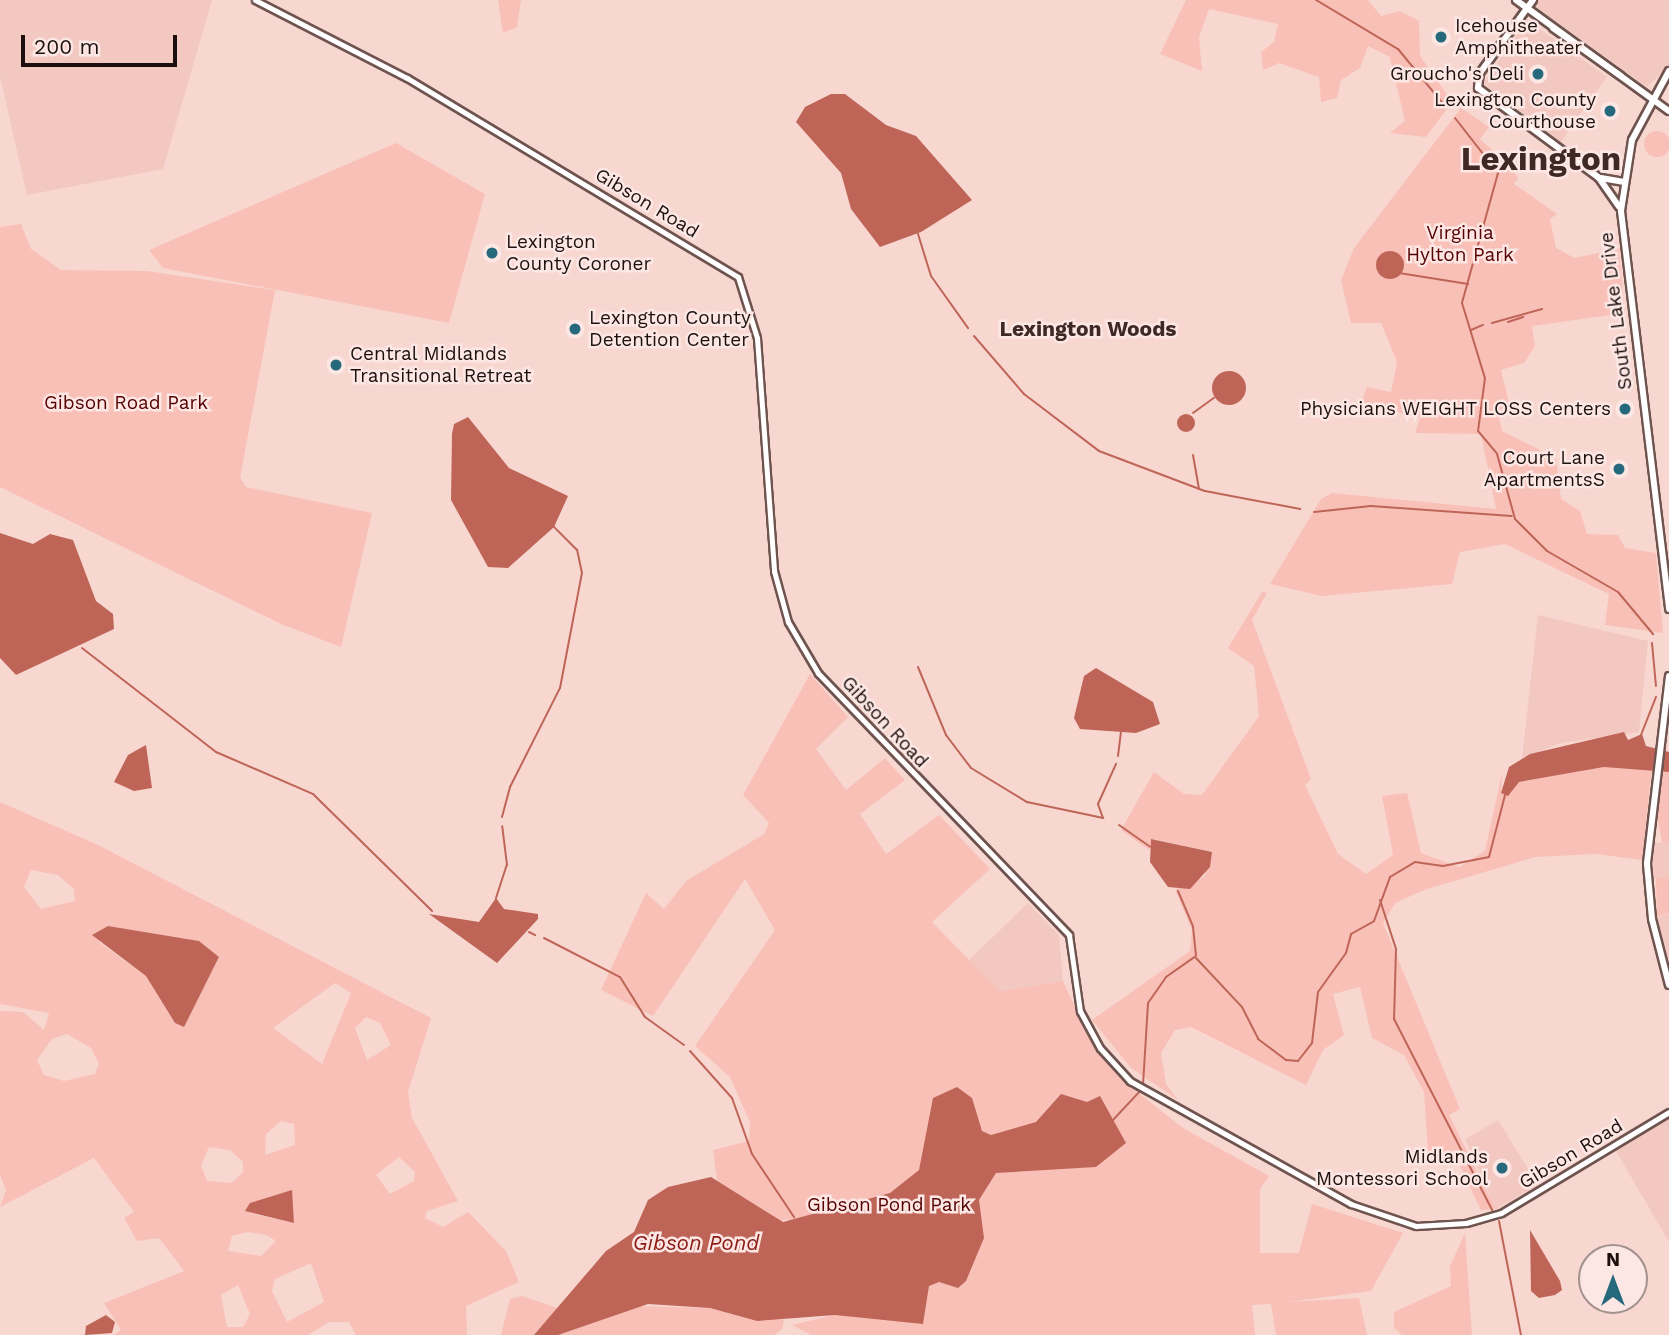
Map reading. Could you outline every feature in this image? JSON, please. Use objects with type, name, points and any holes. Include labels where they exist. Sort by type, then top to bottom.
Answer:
[{"type":"main road","points":[[1516,0],[1669,111]]},
{"type":"main road","points":[[1533,0],[1480,74],[1481,92],[1600,178],[1621,211]]},
{"type":"main road","name":"South Lake Drive","points":[[1669,71],[1651,97],[1623,182],[1621,211],[1669,609]]},
{"type":"main road","points":[[1600,178],[1623,182]]},
{"type":"main road","points":[[1669,676],[1647,874],[1669,985]]},
{"type":"street","name":"Gibson Road","points":[[255,0],[407,78],[738,276],[757,338],[774,571],[788,622],[818,673],[1069,935],[1080,1011],[1125,1076],[1153,1097],[1351,1204],[1416,1226],[1466,1223],[1502,1213],[1669,1112]]},
{"type":"shaded area","points":[[0,0],[212,0],[163,169],[27,195],[0,76]]},
{"type":"shaded area","points":[[1537,0],[1669,0],[1669,66],[1647,87],[1536,7]]},
{"type":"shaded area","points":[[1527,20],[1607,77],[1561,142],[1483,83]]},
{"type":"shaded area","points":[[1538,615],[1648,641],[1639,732],[1561,743],[1522,758]]},
{"type":"shaded area","points":[[1669,842],[1669,878],[1653,878],[1654,843]]},
{"type":"shaded area","points":[[1028,903],[1059,935],[1063,981],[1000,991],[969,960]]},
{"type":"shaded area","points":[[1669,914],[1669,966],[1657,916]]},
{"type":"shaded area","points":[[1669,1118],[1669,1242],[1616,1151]]},
{"type":"shaded area","name":"Midlands Montessori School","points":[[1498,1120],[1538,1185],[1496,1209],[1465,1139]]},
{"type":"green space","points":[[498,0],[521,0],[517,27],[503,33]]},
{"type":"green space","points":[[1186,0],[1368,0],[1381,16],[1400,11],[1419,21],[1420,56],[1452,102],[1426,137],[1390,133],[1405,121],[1390,57],[1368,46],[1360,68],[1341,80],[1337,98],[1321,102],[1319,77],[1279,63],[1263,70],[1261,52],[1274,42],[1278,24],[1209,9],[1199,37],[1202,71],[1160,54]]},
{"type":"green space","name":"Virginia Hylton Park","points":[[1461,108],[1489,127],[1480,139],[1510,166],[1518,178],[1514,184],[1557,214],[1550,219],[1556,248],[1574,258],[1619,249],[1625,313],[1532,326],[1535,346],[1524,363],[1501,370],[1509,403],[1498,412],[1502,431],[1556,458],[1561,499],[1580,511],[1587,534],[1618,535],[1625,548],[1656,553],[1663,633],[1605,625],[1609,594],[1505,544],[1460,552],[1452,584],[1322,596],[1270,584],[1321,499],[1332,493],[1496,509],[1481,434],[1415,433],[1420,418],[1361,402],[1367,387],[1391,392],[1397,362],[1381,323],[1351,323],[1341,280],[1354,248]]},
{"type":"green space","points":[[1657,131],[1666,135],[1670,144],[1666,153],[1657,157],[1648,153],[1644,144],[1648,135]]},
{"type":"green space","points":[[396,143],[485,194],[449,323],[163,268],[149,250]]},
{"type":"green space","name":"Gibson Road Park","points":[[21,224],[31,249],[61,270],[147,271],[275,290],[240,478],[246,487],[372,513],[341,647],[281,624],[0,487],[0,227]]},
{"type":"green space","points":[[1262,592],[1267,593],[1252,620],[1311,779],[1305,785],[1338,854],[1366,874],[1393,855],[1382,796],[1407,793],[1421,853],[1459,867],[1485,851],[1502,773],[1501,793],[1519,782],[1604,767],[1652,767],[1642,860],[1596,854],[1535,857],[1424,890],[1395,903],[1383,923],[1460,1109],[1449,1115],[1496,1209],[1481,1210],[1454,1153],[1428,1151],[1424,1092],[1404,1055],[1372,1038],[1360,987],[1333,994],[1344,1035],[1323,1050],[1306,1085],[1191,1027],[1175,1030],[1161,1053],[1166,1084],[1178,1100],[1131,1068],[1092,1020],[1190,951],[1192,930],[1175,890],[1204,877],[1212,852],[1154,839],[1149,850],[1121,830],[1154,772],[1184,794],[1202,795],[1259,716],[1254,666],[1228,648]]},
{"type":"green space","name":"Gibson Pond Park","points":[[810,674],[848,717],[816,749],[846,790],[885,758],[905,780],[860,814],[886,854],[939,815],[990,869],[932,922],[1000,991],[1063,981],[1090,1039],[1122,1080],[1183,1128],[1269,1176],[1260,1189],[1260,1253],[1299,1253],[1312,1204],[1403,1233],[1371,1291],[1288,1302],[1359,1298],[1367,1335],[1276,1335],[1271,1304],[1252,1305],[1255,1335],[811,1335],[792,1325],[834,1315],[789,1219],[779,1221],[717,1181],[713,1150],[749,1141],[750,1122],[730,1077],[695,1046],[775,930],[745,879],[653,1016],[601,990],[646,893],[664,909],[686,881],[764,834],[769,823],[743,795]]},
{"type":"green space","points":[[1662,769],[1669,772],[1669,842],[1662,842],[1656,811]]},
{"type":"green space","points":[[0,802],[98,845],[431,1018],[408,1092],[412,1118],[458,1201],[427,1211],[425,1218],[443,1227],[468,1212],[506,1251],[519,1282],[466,1306],[467,1335],[356,1335],[349,1322],[329,1322],[308,1335],[113,1335],[121,1330],[104,1303],[184,1271],[159,1238],[137,1241],[124,1218],[134,1212],[94,1158],[0,1207],[6,1190],[0,1175],[0,1011],[23,1012],[44,1030],[49,1013],[0,1004]],"holes":[[[31,870],[58,875],[74,889],[75,901],[41,909],[24,887]],[[108,926],[199,941],[219,957],[184,1026],[175,1023],[146,976],[99,942]],[[335,983],[351,993],[322,1064],[273,1028]],[[366,1017],[380,1023],[391,1045],[367,1060],[355,1028]],[[67,1034],[91,1048],[99,1064],[95,1074],[64,1081],[44,1075],[37,1060],[52,1039]],[[281,1121],[294,1124],[295,1145],[265,1155],[266,1134]],[[209,1147],[230,1150],[243,1162],[243,1172],[232,1183],[207,1181],[201,1166]],[[399,1157],[415,1172],[414,1181],[390,1194],[376,1175]],[[269,1200],[294,1223],[250,1213],[250,1203]],[[248,1232],[266,1235],[276,1241],[261,1256],[228,1251],[232,1236]],[[311,1263],[324,1302],[287,1322],[272,1291],[275,1279]],[[238,1285],[250,1314],[243,1327],[227,1327],[221,1295]]]},
{"type":"green space","points":[[1656,878],[1669,878],[1669,913],[1657,916]]},
{"type":"green space","points":[[634,1232],[633,1306],[710,1308],[757,1321],[771,1317],[784,1320],[782,1329],[774,1335],[501,1335],[510,1299],[522,1296],[560,1309],[606,1251]]},
{"type":"green space","points":[[1465,1233],[1472,1335],[1402,1335],[1394,1328],[1394,1312],[1451,1286],[1450,1266]]},
{"type":"water","points":[[831,94],[845,94],[886,125],[916,136],[972,200],[921,232],[880,247],[851,209],[841,173],[796,122],[805,107]]},
{"type":"water","points":[[1390,251],[1400,255],[1404,265],[1400,275],[1390,279],[1380,275],[1376,265],[1380,255]]},
{"type":"water","points":[[1229,371],[1241,376],[1246,388],[1241,400],[1229,405],[1217,400],[1212,388],[1217,376]]},
{"type":"water","points":[[1186,414],[1192,417],[1195,423],[1192,429],[1186,432],[1180,429],[1177,423],[1180,417]]},
{"type":"water","points":[[468,417],[509,468],[568,496],[554,527],[508,568],[488,567],[451,500],[454,424]]},
{"type":"water","points":[[0,533],[33,544],[50,534],[73,540],[96,601],[113,614],[114,629],[16,675],[0,658]]},
{"type":"water","points":[[1096,668],[1153,702],[1160,724],[1136,733],[1080,729],[1074,718],[1084,676]]},
{"type":"water","points":[[1624,732],[1628,740],[1642,734],[1646,746],[1669,752],[1669,772],[1604,767],[1519,782],[1508,796],[1501,793],[1509,767],[1530,754]]},
{"type":"water","points":[[146,745],[152,788],[134,791],[114,782],[128,755]]},
{"type":"water","points":[[1151,839],[1212,852],[1210,867],[1190,889],[1168,887],[1150,862]]},
{"type":"water","points":[[496,898],[504,909],[538,914],[538,919],[497,963],[429,914],[479,922]]},
{"type":"water","points":[[108,926],[199,941],[219,957],[184,1027],[175,1023],[146,976],[92,935]]},
{"type":"water","name":"Gibson Pond","points":[[957,1087],[972,1098],[982,1131],[991,1135],[1036,1122],[1061,1094],[1087,1102],[1100,1096],[1126,1143],[1096,1167],[996,1173],[979,1200],[984,1238],[966,1281],[958,1288],[939,1282],[929,1286],[923,1324],[835,1315],[757,1321],[710,1308],[648,1304],[558,1335],[534,1335],[606,1251],[634,1232],[648,1200],[668,1187],[711,1177],[783,1222],[890,1193],[919,1170],[933,1098]]},
{"type":"water","points":[[292,1190],[294,1223],[245,1211],[250,1203]]},
{"type":"water","points":[[1530,1230],[1560,1281],[1562,1290],[1555,1295],[1539,1298],[1531,1291]]},
{"type":"water","points":[[106,1315],[115,1322],[112,1333],[85,1335],[86,1326]]},
{"type":"waterway","points":[[1316,0],[1398,49],[1445,106]]},
{"type":"waterway","points":[[1455,118],[1498,173],[1462,303],[1485,378],[1478,431],[1497,454],[1515,519],[1547,551],[1618,592],[1653,634]]},
{"type":"waterway","points":[[918,234],[931,276],[968,328]]},
{"type":"waterway","points":[[1399,273],[1468,284]]},
{"type":"waterway","points":[[1492,323],[1542,309]]},
{"type":"waterway","points":[[1508,322],[1523,317]]},
{"type":"waterway","points":[[1471,330],[1483,325]]},
{"type":"waterway","points":[[974,336],[1024,394],[1099,451],[1205,491],[1300,509]]},
{"type":"waterway","points":[[1193,413],[1214,398]]},
{"type":"waterway","points":[[1193,455],[1199,488]]},
{"type":"waterway","points":[[1314,512],[1371,506],[1512,516]]},
{"type":"waterway","points":[[502,817],[510,787],[560,688],[582,573],[577,550],[554,527]]},
{"type":"waterway","points":[[1652,643],[1656,686]]},
{"type":"waterway","points":[[82,648],[216,752],[313,794],[432,911]]},
{"type":"waterway","points":[[918,667],[946,735],[971,768],[1027,802],[1103,818]]},
{"type":"waterway","points":[[1641,735],[1656,697]]},
{"type":"waterway","points":[[1118,756],[1121,732]]},
{"type":"waterway","points":[[1103,818],[1098,804],[1116,764]]},
{"type":"waterway","points":[[1196,958],[1242,1007],[1258,1039],[1286,1060],[1298,1061],[1312,1043],[1318,992],[1346,953],[1351,934],[1374,921],[1390,877],[1415,862],[1443,866],[1489,857],[1505,795]]},
{"type":"waterway","points":[[1119,825],[1150,847]]},
{"type":"waterway","points":[[496,898],[507,865],[502,826]]},
{"type":"waterway","points":[[1178,891],[1193,927],[1196,956]]},
{"type":"waterway","points":[[1380,900],[1396,949],[1394,1019],[1492,1210]]},
{"type":"waterway","points":[[529,932],[535,935]]},
{"type":"waterway","points":[[544,938],[620,977],[645,1017],[684,1045]]},
{"type":"waterway","points":[[1143,1085],[1148,1003],[1166,977],[1195,957]]},
{"type":"waterway","points":[[690,1051],[732,1098],[752,1154],[794,1217]]},
{"type":"waterway","points":[[1112,1121],[1141,1090]]},
{"type":"waterway","points":[[1499,1221],[1521,1335]]},
{"type":"place","name":"Icehouse Amphitheater","points":[[1441,37]]},
{"type":"place","name":"Groucho's Deli","points":[[1538,74]]},
{"type":"place","name":"Lexington County Courthouse","points":[[1610,111]]},
{"type":"place","name":"Lexington County Coroner","points":[[492,253]]},
{"type":"place","name":"Lexington County Detention Center","points":[[575,329]]},
{"type":"place","name":"Central Midlands Transitional Retreat","points":[[336,365]]},
{"type":"place","name":"Physicians WEIGHT LOSS Centers","points":[[1625,409]]},
{"type":"place","name":"Court Lane ApartmentsS","points":[[1619,469]]},
{"type":"place","name":"Midlands Montessori School","points":[[1502,1168]]},
{"type":"district","name":"Lexington","points":[[1541,159]]},
{"type":"district","name":"Lexington Woods","points":[[1088,329]]}]
